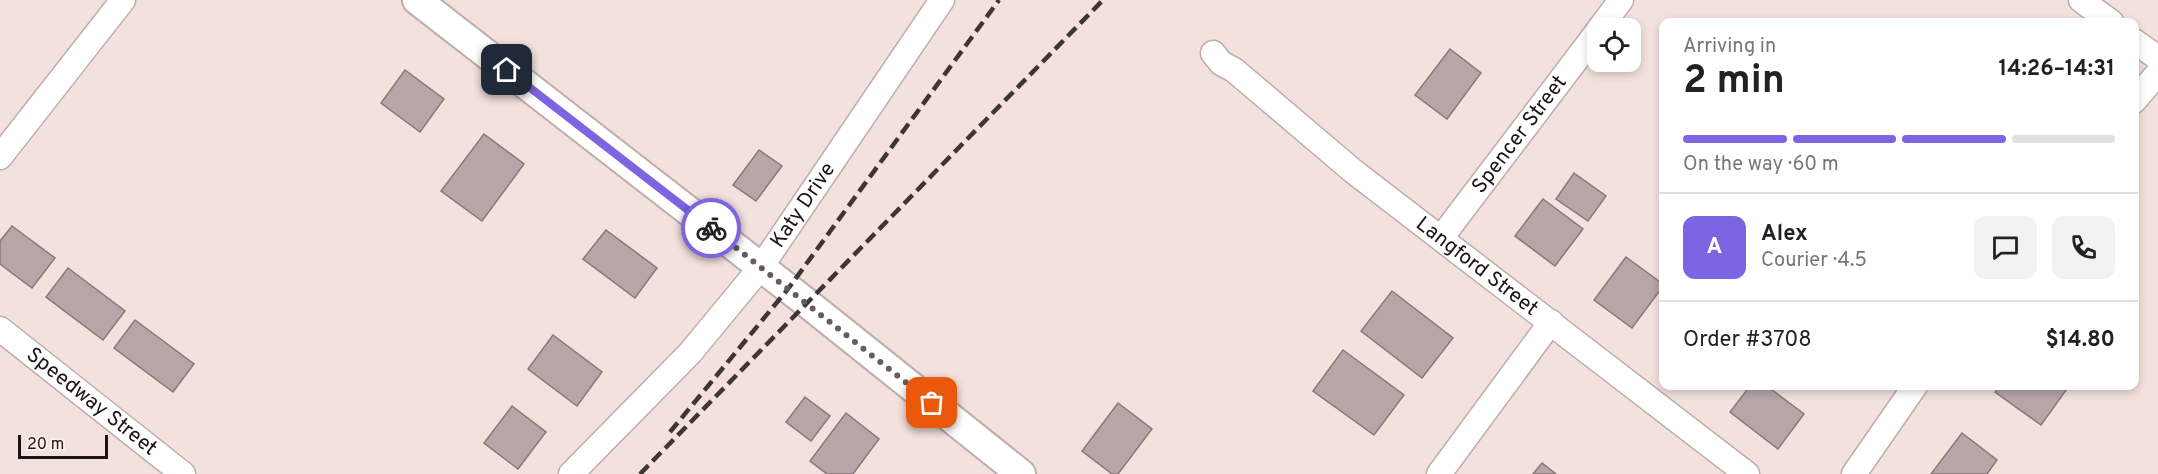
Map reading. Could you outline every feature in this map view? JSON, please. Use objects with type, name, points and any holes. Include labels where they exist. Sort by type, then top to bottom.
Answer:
[{"type":"street","points":[[0,157],[123,0]]},
{"type":"street","points":[[417,0],[761,267],[1022,474]]},
{"type":"street","name":"Katy Drive","points":[[572,474],[690,353],[761,267],[942,0]]},
{"type":"street","name":"Spencer Street","points":[[1608,18],[1621,0]]},
{"type":"street","points":[[2081,0],[2105,18]]},
{"type":"street","points":[[2139,44],[2158,58]]},
{"type":"street","name":"Spencer Street","points":[[1441,238],[1587,46]]},
{"type":"street","name":"Langford Street","points":[[1213,53],[1221,63],[1234,70],[1353,171],[1747,474]]},
{"type":"street","points":[[2139,95],[2158,73]]},
{"type":"street","points":[[1439,474],[1551,322]]},
{"type":"street","name":"Speedway Street","points":[[0,329],[183,474]]},
{"type":"street","points":[[1854,474],[1912,390]]},
{"type":"building","points":[[1450,49],[1481,73],[1447,119],[1415,95]]},
{"type":"building","points":[[405,70],[444,99],[420,132],[381,103]]},
{"type":"building","points":[[484,134],[524,164],[482,221],[441,191]]},
{"type":"building","points":[[759,150],[782,166],[756,201],[733,185]]},
{"type":"building","points":[[1574,173],[1606,196],[1588,221],[1556,199]]},
{"type":"building","points":[[1543,199],[1583,229],[1555,266],[1515,236]]},
{"type":"building","points":[[12,226],[55,258],[32,288],[0,264],[0,241]]},
{"type":"building","points":[[606,230],[657,268],[635,298],[583,259]]},
{"type":"building","points":[[1626,257],[1659,281],[1659,292],[1632,328],[1594,300]]},
{"type":"building","points":[[68,268],[125,311],[103,340],[46,297]]},
{"type":"building","points":[[1392,291],[1453,338],[1422,378],[1361,331]]},
{"type":"building","points":[[135,320],[194,364],[173,392],[114,348]]},
{"type":"building","points":[[553,335],[602,372],[577,406],[528,369]]},
{"type":"building","points":[[1343,350],[1404,395],[1374,435],[1313,391]]},
{"type":"building","points":[[1747,390],[1772,390],[1804,414],[1778,449],[1730,412]]},
{"type":"building","points":[[1997,390],[2066,390],[2041,425],[1995,392]]},
{"type":"building","points":[[805,397],[830,416],[811,441],[786,422]]},
{"type":"building","points":[[1118,403],[1152,429],[1118,474],[1112,474],[1082,451]]},
{"type":"building","points":[[512,406],[546,432],[518,469],[484,443]]},
{"type":"building","points":[[846,413],[879,439],[853,474],[827,474],[810,461]]},
{"type":"building","points":[[1962,433],[1997,460],[1987,474],[1931,474]]},
{"type":"building","points":[[1542,463],[1556,474],[1533,474]]},
{"type":"railway","points":[[670,432],[788,289],[999,0]]},
{"type":"railway","points":[[640,474],[1103,0]]},
{"type":"way so far","points":[[711,228],[932,403]]},
{"type":"route","points":[[507,70],[711,228]]}]
